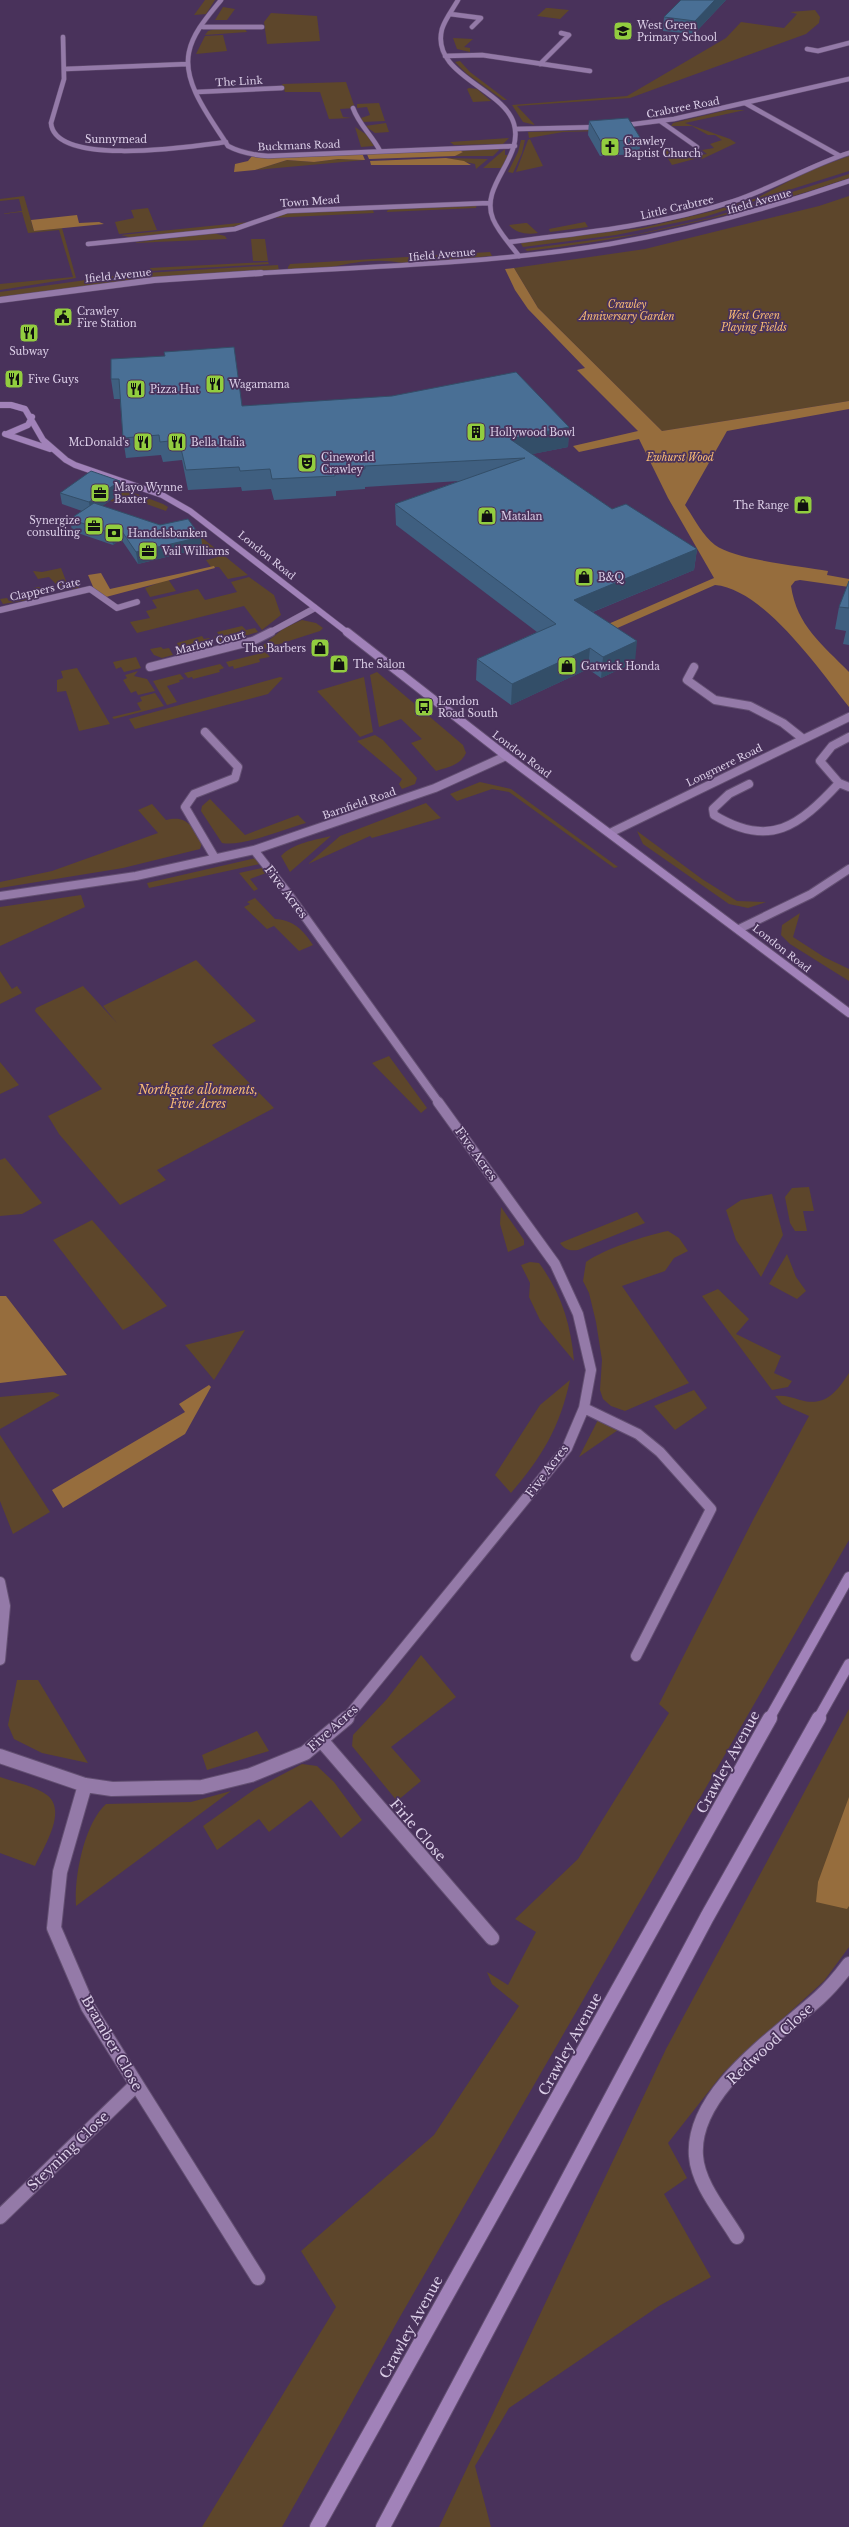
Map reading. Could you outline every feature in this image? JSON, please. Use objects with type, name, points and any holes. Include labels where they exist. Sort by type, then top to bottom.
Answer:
[{"type":"main road","points":[[1,405],[21,407],[32,417],[28,425],[22,429],[3,434]]},
{"type":"main road","name":"London Road","points":[[32,417],[36,429],[54,451]]},
{"type":"main road","name":"London Road","points":[[3,434],[54,451],[75,465],[150,490],[180,504],[250,554],[315,608],[506,756],[740,929],[849,1013]]},
{"type":"main road","name":"Crawley Avenue","points":[[317,2527],[849,1576]]},
{"type":"main road","points":[[383,2527],[707,1917],[849,1664]]},
{"type":"street","points":[[65,70],[188,64],[189,52],[221,0]]},
{"type":"street","points":[[458,0],[440,36],[442,49],[445,56],[457,70],[503,105],[517,129],[515,146],[489,203],[494,222],[519,256]]},
{"type":"street","points":[[450,14],[481,18],[472,27]]},
{"type":"street","points":[[203,27],[262,27]]},
{"type":"street","points":[[540,64],[569,36],[561,33]]},
{"type":"street","name":"Sunnymead","points":[[63,37],[65,70],[61,93],[52,114],[52,130],[56,139],[67,146],[118,151],[226,142]]},
{"type":"street","points":[[807,49],[818,52],[849,43]]},
{"type":"street","points":[[445,56],[482,55],[590,71]]},
{"type":"street","name":"Buckmans Road","points":[[188,64],[197,92],[226,142],[233,150],[257,156],[515,146]]},
{"type":"street","name":"Crabtree Road","points":[[517,129],[610,127],[660,121],[849,79]]},
{"type":"street","name":"The Link","points":[[197,92],[282,88]]},
{"type":"street","points":[[745,103],[777,119],[809,141],[840,156]]},
{"type":"street","points":[[353,108],[358,122],[373,137],[380,151]]},
{"type":"street","points":[[660,121],[697,148],[695,151],[700,154]]},
{"type":"street","name":"Little Crabtree","points":[[509,242],[625,227],[693,214],[752,195],[803,170],[849,153]]},
{"type":"street","name":"Ifield Avenue","points":[[0,300],[160,280],[417,265],[519,256],[642,238],[689,228],[779,204],[849,181]]},
{"type":"street","name":"Town Mead","points":[[88,244],[235,229],[252,225],[272,214],[287,211],[489,203]]},
{"type":"street","name":"Ifield Avenue","points":[[0,305],[28,296]]},
{"type":"street","name":"Clappers Gate","points":[[0,610],[90,589],[117,608],[137,602]]},
{"type":"street","name":"Marlow Court","points":[[150,667],[253,641],[315,608]]},
{"type":"street","points":[[694,667],[687,680],[715,700],[750,706],[783,723],[802,738]]},
{"type":"street","name":"Longmere Road","points":[[610,833],[802,738],[849,717]]},
{"type":"street","points":[[205,732],[238,767],[234,778],[194,794],[185,807],[215,858]]},
{"type":"street","points":[[849,737],[840,741],[822,756],[820,761],[839,783],[849,787]]},
{"type":"street","name":"Barnfield Road","points":[[0,896],[136,876],[254,850],[430,790],[506,756]]},
{"type":"street","points":[[749,784],[729,794],[713,809],[714,815],[725,823],[745,832],[765,834],[785,828],[801,820],[816,809],[839,783]]},
{"type":"street","name":"Five Acres","points":[[0,1756],[86,1784],[112,1789],[202,1787],[251,1775],[305,1753],[322,1741],[351,1715],[567,1448],[584,1408],[591,1370],[578,1314],[556,1264],[287,892],[254,850]]},
{"type":"street","points":[[740,929],[811,894],[849,869]]},
{"type":"street","points":[[584,1408],[638,1434],[660,1452],[711,1509],[636,1656]]},
{"type":"street","points":[[0,1582],[5,1606],[0,1660]]},
{"type":"street","name":"Firle Close","points":[[322,1741],[492,1938]]},
{"type":"street","name":"Bramber Close","points":[[86,1784],[60,1872],[54,1928],[88,2007],[258,2278]]},
{"type":"street","name":"Redwood Close","points":[[737,2237],[698,2163],[694,2143],[699,2124],[726,2083],[820,1997],[849,1964]]},
{"type":"street","name":"Steyning Close","points":[[0,2217],[136,2085]]},
{"type":"street","points":[[389,2527],[411,2475]]},
{"type":"green space","points":[[205,0],[215,0],[206,14],[194,15]]},
{"type":"green space","points":[[223,7],[235,9],[227,20],[215,20]]},
{"type":"green space","points":[[546,8],[569,10],[560,19],[537,16]]},
{"type":"green space","points":[[815,10],[820,17],[819,23],[806,34],[630,98],[517,106],[535,125],[523,122],[512,105],[627,96],[726,38],[741,22],[784,28],[797,14],[790,12]]},
{"type":"green space","points":[[271,13],[317,16],[320,41],[267,44],[264,22]]},
{"type":"green space","points":[[215,29],[245,29],[247,32],[205,35],[208,31]]},
{"type":"green space","points":[[223,35],[227,51],[196,54],[205,36]]},
{"type":"green space","points":[[453,38],[473,39],[464,47],[470,48],[470,52],[457,49]]},
{"type":"green space","points":[[460,61],[470,72],[507,100],[503,100],[467,74],[455,62]]},
{"type":"green space","points":[[346,82],[355,108],[340,109],[343,117],[352,118],[329,119],[320,92],[285,92],[282,84]]},
{"type":"green space","points":[[467,89],[477,89],[491,101],[473,102]]},
{"type":"green space","points":[[379,103],[385,121],[363,122],[361,118],[370,115],[367,107],[357,108],[357,104]]},
{"type":"green space","points":[[727,110],[745,110],[685,123],[730,139],[736,143],[702,159],[698,158],[672,165],[655,138],[670,152],[679,151],[688,157],[707,154],[702,150],[714,148],[710,144],[722,140],[715,135],[708,135],[692,126],[671,126],[673,123]]},
{"type":"green space","points":[[386,123],[389,132],[375,133],[365,126]]},
{"type":"green space","points":[[355,127],[367,135],[374,146],[361,147]]},
{"type":"green space","points":[[598,131],[563,132],[529,138],[528,132]]},
{"type":"green space","points":[[509,138],[503,144],[454,145],[450,142]]},
{"type":"green space","points":[[530,139],[543,166],[516,172],[528,140]]},
{"type":"green space","points":[[521,140],[525,140],[522,153],[513,173],[508,172],[518,152]]},
{"type":"green space","points":[[498,148],[499,150],[493,156],[455,156],[463,152],[457,149]]},
{"type":"green space","points":[[457,149],[463,152],[455,156],[369,159],[366,152]]},
{"type":"green space","points":[[505,149],[505,155],[508,155],[502,168],[483,168]]},
{"type":"green space","points":[[362,153],[365,160],[338,159],[314,162],[287,160],[255,170],[234,172],[235,164],[248,161],[252,156]]},
{"type":"green space","points":[[849,156],[849,171],[704,217],[616,235],[523,247],[520,242],[642,228],[713,211],[757,198],[808,171]]},
{"type":"green space","points":[[446,158],[488,159],[476,169],[475,164]]},
{"type":"green space","points":[[446,158],[464,161],[471,165],[371,165],[370,161]]},
{"type":"green space","points":[[338,159],[365,160],[255,170],[287,160],[314,162]]},
{"type":"green space","points":[[849,174],[849,178],[810,191],[690,224],[609,240],[527,251],[525,249],[638,234],[710,218]]},
{"type":"green space","points":[[24,196],[34,231],[62,228],[76,278],[0,290],[0,284],[73,277],[59,230],[28,233],[22,212],[0,214],[22,211],[19,199],[0,201],[0,199]]},
{"type":"green space","name":"West Green Playing Fields","points":[[849,196],[849,401],[662,431],[538,308],[514,268],[645,249],[819,206]]},
{"type":"green space","points":[[477,204],[476,208],[386,212],[389,209]]},
{"type":"green space","points":[[148,208],[157,230],[119,234],[115,222],[134,218],[131,210]]},
{"type":"green space","points":[[372,208],[374,213],[269,218],[281,213]]},
{"type":"green space","points":[[77,215],[79,223],[99,222],[104,224],[34,231],[31,220]]},
{"type":"green space","points":[[249,222],[232,227],[133,238],[121,235]]},
{"type":"green space","points":[[585,222],[588,227],[550,232],[549,229]]},
{"type":"green space","points":[[527,223],[538,233],[522,233],[509,225]]},
{"type":"green space","points":[[213,233],[225,236],[227,239],[131,243]]},
{"type":"green space","points":[[251,239],[265,239],[268,261],[253,261]]},
{"type":"green space","points":[[490,252],[492,256],[402,263],[367,261],[321,269],[288,270],[290,264]]},
{"type":"green space","points":[[268,262],[269,264],[149,271],[150,268]]},
{"type":"green space","points":[[278,265],[279,271],[139,280],[0,297],[0,292],[129,274]]},
{"type":"green space","name":"Ewhurst Wood","points":[[514,268],[538,308],[662,431],[849,401],[849,409],[727,431],[685,505],[698,526],[710,541],[724,550],[737,555],[786,565],[828,571],[827,575],[849,579],[849,587],[800,580],[795,581],[791,586],[794,600],[799,612],[812,634],[849,672],[849,707],[790,634],[753,601],[734,590],[715,585],[606,633],[599,628],[714,578],[668,498],[639,439],[579,452],[573,446],[638,431],[577,370],[585,368],[528,309],[515,290],[505,269]]},
{"type":"green space","points":[[121,488],[168,507],[166,511],[127,497],[119,503],[110,501],[122,493]]},
{"type":"green space","points":[[195,532],[248,575],[228,579],[219,567],[211,567],[206,560],[218,557],[212,549],[203,551]]},
{"type":"green space","points":[[214,566],[215,568],[106,597],[94,589],[88,575],[101,573],[110,589]]},
{"type":"green space","points":[[61,568],[68,586],[76,584],[79,588],[62,590],[49,577],[38,579],[33,571],[42,572]]},
{"type":"green space","points":[[249,577],[274,595],[281,615],[262,630],[244,606],[137,633],[130,622],[150,618],[146,611],[157,608],[152,600],[198,589],[205,600],[237,592],[231,582]]},
{"type":"green space","points":[[168,579],[176,591],[150,597],[145,588]]},
{"type":"green space","points":[[34,588],[43,588],[44,592],[33,599],[3,604],[0,599],[7,598],[9,601],[37,593]]},
{"type":"green space","points":[[302,620],[316,623],[323,628],[320,631],[264,649],[261,647],[284,628]]},
{"type":"green space","points":[[242,626],[246,630],[255,628],[258,632],[219,644],[214,637],[219,635],[217,632]]},
{"type":"green space","points":[[202,636],[204,639],[209,638],[214,645],[178,654],[174,647],[178,646],[177,643]]},
{"type":"green space","points":[[161,647],[163,649],[169,648],[173,655],[162,658],[154,655],[150,649]]},
{"type":"green space","points":[[266,652],[270,657],[259,659],[260,662],[234,669],[233,666],[229,667],[226,662]]},
{"type":"green space","points":[[136,657],[141,668],[124,672],[121,667],[116,669],[113,662]]},
{"type":"green space","points":[[220,664],[224,668],[219,670],[220,672],[193,679],[192,677],[188,678],[184,673]]},
{"type":"green space","points":[[77,668],[110,724],[79,731],[66,691],[57,692],[57,680],[63,678],[61,671]]},
{"type":"green space","points":[[138,671],[134,676],[147,679],[155,691],[138,695],[136,691],[131,693],[123,680],[127,678],[125,675]]},
{"type":"green space","points":[[377,672],[463,745],[466,753],[461,760],[454,765],[436,771],[411,743],[422,739],[401,719],[379,727],[370,675]]},
{"type":"green space","points":[[180,674],[184,679],[179,680],[180,682],[167,686],[177,702],[167,705],[153,681]]},
{"type":"green space","points":[[280,677],[283,678],[268,694],[135,729],[129,719]]},
{"type":"green space","points":[[364,677],[373,732],[360,737],[317,691]]},
{"type":"green space","points":[[155,693],[164,706],[114,719],[112,717],[141,710],[137,703],[142,701],[140,697]]},
{"type":"green space","points":[[375,735],[383,740],[417,778],[415,784],[402,789],[399,784],[402,779],[357,741]]},
{"type":"green space","points":[[480,782],[511,789],[618,867],[614,868],[509,792],[492,789],[457,801],[450,794]]},
{"type":"green space","points":[[210,799],[245,835],[298,815],[306,823],[252,840],[231,844],[222,843],[201,811],[202,806]]},
{"type":"green space","points":[[426,803],[441,818],[372,838],[370,836],[308,864],[340,836]]},
{"type":"green space","points":[[152,804],[166,820],[179,819],[188,823],[202,843],[200,849],[123,868],[0,888],[0,882],[52,871],[158,833],[138,810]]},
{"type":"green space","points":[[637,831],[702,879],[737,901],[766,902],[748,908],[729,904],[643,844]]},
{"type":"green space","points":[[331,836],[290,872],[281,856],[298,845]]},
{"type":"green space","points":[[256,858],[260,864],[149,888],[147,883]]},
{"type":"green space","points":[[262,868],[266,873],[250,879],[258,889],[254,891],[239,873]]},
{"type":"green space","points":[[81,895],[85,907],[0,946],[0,907]]},
{"type":"green space","points":[[255,898],[275,919],[288,921],[302,930],[313,945],[299,951],[274,926],[267,929],[244,907],[250,904],[247,902]]},
{"type":"green space","points":[[800,913],[793,937],[824,957],[849,969],[849,981],[790,944],[781,935],[782,925]]},
{"type":"green space","name":"Northgate allotments, Five Acres","points":[[196,960],[256,1021],[212,1045],[274,1108],[157,1170],[166,1180],[120,1205],[59,1134],[48,1116],[102,1089],[35,1011],[36,1008],[83,986],[117,1023],[103,1006]]},
{"type":"green space","points":[[0,971],[12,989],[17,986],[22,993],[0,1004]]},
{"type":"green space","points":[[389,1056],[427,1108],[421,1113],[372,1063]]},
{"type":"green space","points":[[0,1062],[19,1085],[0,1094]]},
{"type":"green space","points":[[5,1158],[42,1203],[22,1214],[0,1216],[0,1160]]},
{"type":"green space","points":[[809,1187],[814,1211],[803,1211],[807,1231],[795,1231],[790,1223],[785,1197],[792,1188]]},
{"type":"green space","points":[[772,1194],[783,1235],[761,1277],[736,1240],[726,1210],[741,1200]]},
{"type":"green space","points":[[501,1207],[524,1240],[524,1245],[508,1252],[500,1224]]},
{"type":"green space","points":[[637,1212],[645,1223],[578,1250],[568,1250],[560,1243]]},
{"type":"green space","points":[[92,1220],[167,1306],[123,1330],[53,1240]]},
{"type":"green space","points":[[668,1231],[679,1238],[688,1251],[674,1258],[665,1271],[622,1286],[689,1383],[625,1411],[611,1406],[603,1399],[600,1390],[602,1360],[596,1322],[589,1293],[583,1281],[586,1262],[603,1252],[626,1243]]},
{"type":"green space","points":[[787,1254],[796,1277],[806,1291],[797,1299],[769,1284]]},
{"type":"green space","points":[[530,1262],[539,1263],[547,1274],[559,1297],[564,1309],[573,1348],[574,1361],[540,1320],[529,1297],[530,1283],[521,1265]]},
{"type":"green space","points":[[718,1289],[749,1319],[736,1334],[781,1356],[774,1373],[792,1381],[788,1387],[772,1390],[702,1296]]},
{"type":"green space","points":[[0,1296],[6,1296],[67,1375],[0,1383]]},
{"type":"green space","points":[[245,1330],[214,1380],[185,1345]]},
{"type":"green space","points":[[849,1373],[849,1540],[401,2315],[282,2527],[202,2527],[336,2307],[301,2251],[434,2135],[519,2006],[492,1984],[487,1972],[508,1985],[536,1932],[515,1919],[578,1859],[669,1713],[659,1704],[753,1520],[809,1416],[782,1404],[775,1396],[788,1396],[809,1402],[823,1400],[829,1397],[839,1387]]},
{"type":"green space","points":[[570,1380],[561,1412],[548,1441],[532,1467],[511,1493],[495,1475],[540,1405]]},
{"type":"green space","points":[[209,1385],[211,1387],[185,1434],[63,1508],[52,1490],[185,1412],[179,1404]]},
{"type":"green space","points":[[694,1390],[707,1408],[675,1430],[654,1406]]},
{"type":"green space","points":[[53,1392],[60,1395],[0,1429],[0,1397]]},
{"type":"green space","points":[[598,1420],[618,1430],[579,1457]]},
{"type":"green space","points":[[0,1435],[50,1512],[13,1534],[0,1501]]},
{"type":"green space","points":[[421,1655],[456,1697],[391,1747],[421,1781],[397,1801],[352,1746],[353,1735],[387,1699]]},
{"type":"green space","points":[[17,1680],[38,1680],[88,1763],[42,1753],[14,1739],[8,1725]]},
{"type":"green space","points":[[849,1709],[849,1947],[824,1981],[724,2072],[668,2143],[687,2178],[664,2194],[711,2277],[659,2306],[509,2408],[475,2466],[491,2527],[439,2527],[666,2049]]},
{"type":"green space","points":[[257,1731],[269,1751],[207,1770],[202,1755]]},
{"type":"green space","points":[[302,1764],[317,1766],[334,1782],[362,1820],[341,1838],[311,1800],[269,1832],[259,1819],[217,1850],[203,1826],[255,1789]]},
{"type":"green space","points":[[0,1777],[37,1789],[47,1795],[53,1802],[55,1820],[48,1840],[35,1866],[0,1853]]},
{"type":"green space","points":[[231,1791],[76,1906],[79,1866],[86,1837],[98,1813],[106,1804],[191,1802]]},
{"type":"green space","points":[[849,1797],[849,1906],[847,1909],[816,1902],[818,1882]]},
{"type":"building","points":[[681,0],[715,0],[695,21],[664,17]]},
{"type":"building","points":[[628,118],[641,139],[601,142],[589,121]]},
{"type":"building","points":[[234,347],[242,406],[392,396],[516,372],[569,427],[510,439],[612,509],[626,504],[697,549],[574,600],[637,641],[603,657],[590,648],[512,684],[477,659],[556,624],[395,504],[525,458],[365,466],[365,469],[335,471],[335,476],[272,479],[270,469],[240,471],[239,467],[186,470],[179,440],[160,442],[159,435],[123,438],[119,379],[111,379],[111,359],[165,356],[164,352]]},
{"type":"building","points":[[91,471],[120,481],[89,502],[60,493]]},
{"type":"building","points":[[94,503],[160,525],[188,519],[201,537],[136,552],[119,527],[111,533],[70,519]]},
{"type":"building","points":[[849,581],[849,608],[839,607]]},
{"type":"place","name":"West Green Primary School","points":[[623,31]]},
{"type":"place","name":"Crawley Baptist Church","points":[[610,147]]},
{"type":"place","name":"Crawley Fire Station","points":[[63,317]]},
{"type":"place","name":"Subway","points":[[29,333]]},
{"type":"place","name":"Five Guys","points":[[14,379]]},
{"type":"place","name":"Wagamama","points":[[215,384]]},
{"type":"place","name":"Pizza Hut","points":[[136,389]]},
{"type":"place","name":"Hollywood Bowl","points":[[476,432]]},
{"type":"place","name":"McDonald's","points":[[143,442]]},
{"type":"place","name":"Bella Italia","points":[[177,442]]},
{"type":"place","name":"Cineworld Crawley","points":[[307,463]]},
{"type":"place","name":"Mayo Wynne Baxter","points":[[100,493]]},
{"type":"place","name":"The Range","points":[[803,505]]},
{"type":"place","name":"Matalan","points":[[487,516]]},
{"type":"place","name":"Synergize consulting","points":[[94,526]]},
{"type":"place","name":"Handelsbanken","points":[[114,533]]},
{"type":"place","name":"Vail Williams","points":[[148,551]]},
{"type":"place","name":"B&Q","points":[[584,577]]},
{"type":"place","name":"The Barbers","points":[[320,648]]},
{"type":"place","name":"The Salon","points":[[339,664]]},
{"type":"place","name":"Gatwick Honda","points":[[567,666]]},
{"type":"place","name":"London Road South","points":[[424,707]]},
{"type":"park label","name":"Crawley Anniversary Garden","points":[[627,310]]}]
